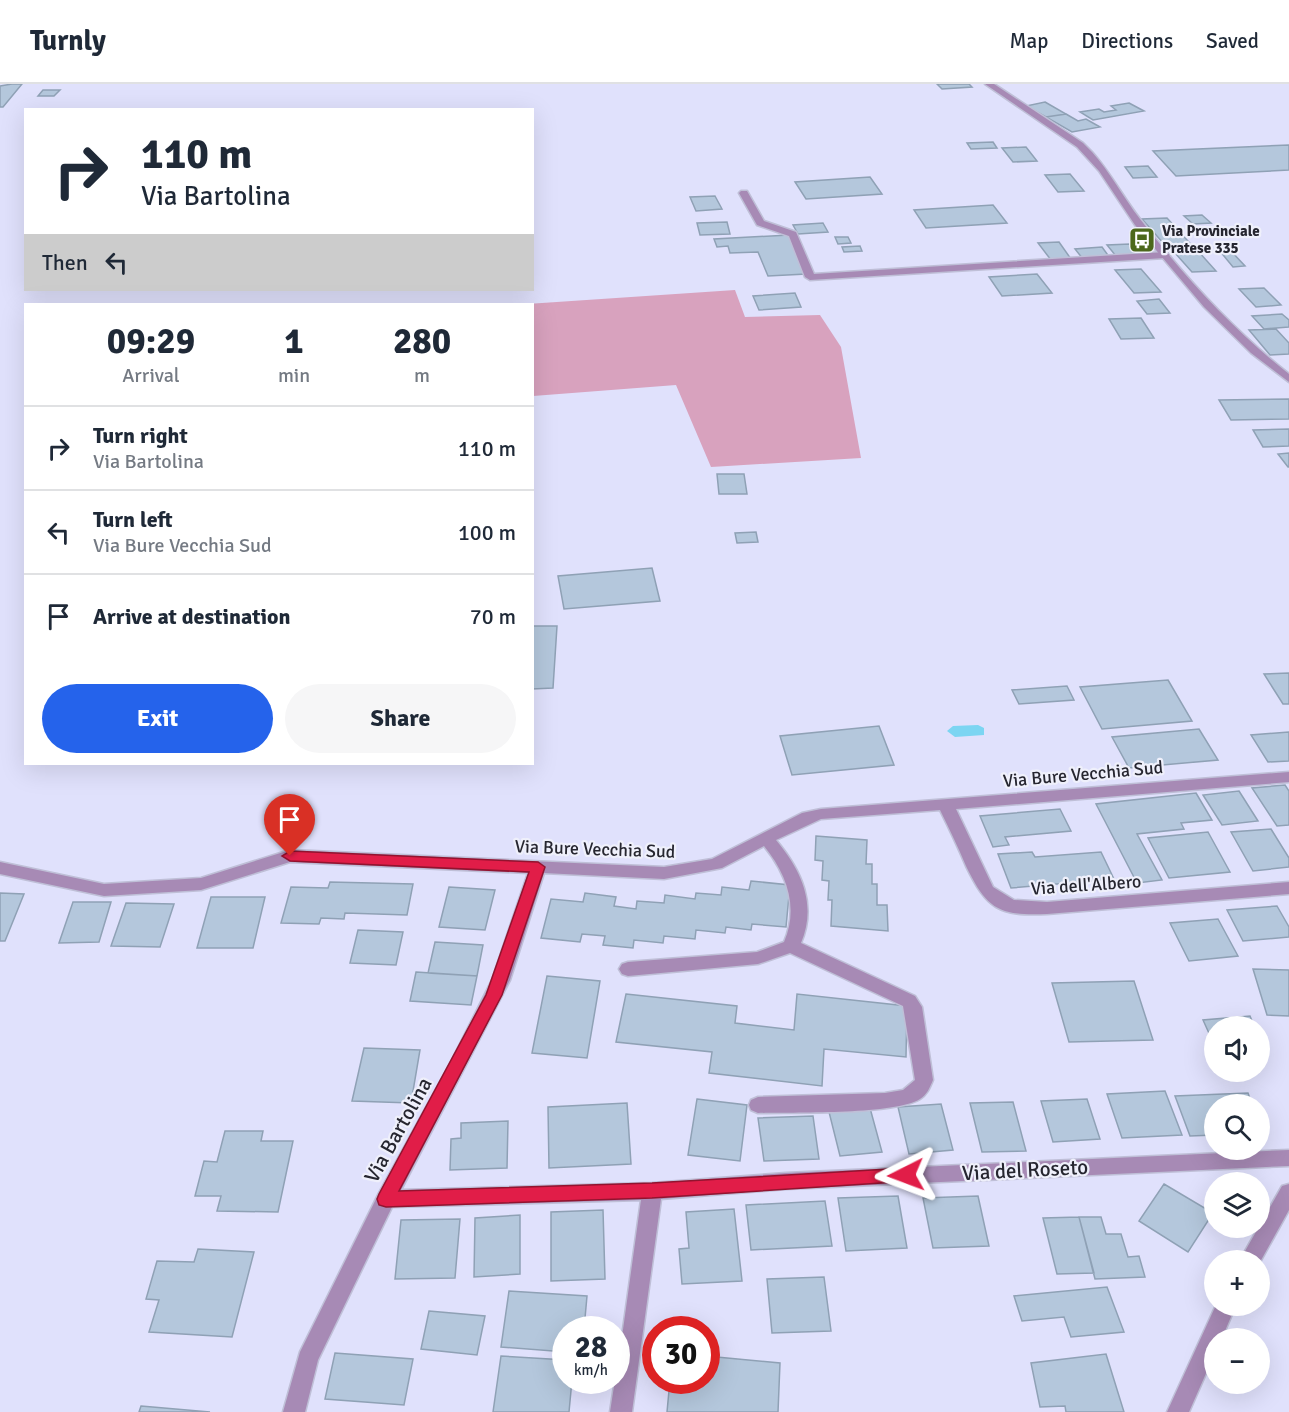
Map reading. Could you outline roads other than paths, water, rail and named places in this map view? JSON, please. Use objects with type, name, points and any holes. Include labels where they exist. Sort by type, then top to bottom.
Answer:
[{"type":"street","points":[[990,84],[1091,154],[1106,171],[1130,212],[1165,255],[1223,320],[1263,359],[1289,379]]},
{"type":"street","points":[[744,193],[760,223],[793,234],[810,277],[1165,255]]},
{"type":"street","name":"Via Bure Vecchia Sud","points":[[0,868],[104,890],[201,884],[290,856],[647,873],[681,872],[716,864],[808,817],[821,814],[1289,777]]},
{"type":"street","name":"Via dell'Albero","points":[[946,805],[986,890],[996,900],[1013,907],[1047,908],[1289,888]]},
{"type":"street","points":[[766,838],[781,856],[795,884],[800,921],[791,946]]},
{"type":"street","name":"Via Bartolina","points":[[294,1412],[308,1359],[386,1199],[501,980],[538,867]]},
{"type":"street","points":[[628,969],[758,958],[791,946],[903,996],[913,1007],[924,1080],[923,1087],[917,1092],[904,1098],[885,1101],[758,1105]]},
{"type":"street","name":"Via del Roseto","points":[[386,1199],[652,1191],[786,1181],[1289,1158]]},
{"type":"street","points":[[621,1412],[652,1191]]},
{"type":"street","points":[[1256,1250],[1289,1192]]},
{"type":"street","points":[[1178,1412],[1221,1316]]},
{"type":"water","points":[[978,725],[984,728],[984,735],[955,737],[947,731],[953,726]]},
{"type":"place","name":"Via Provinciale Pratese 335","points":[[1142,240]]}]
